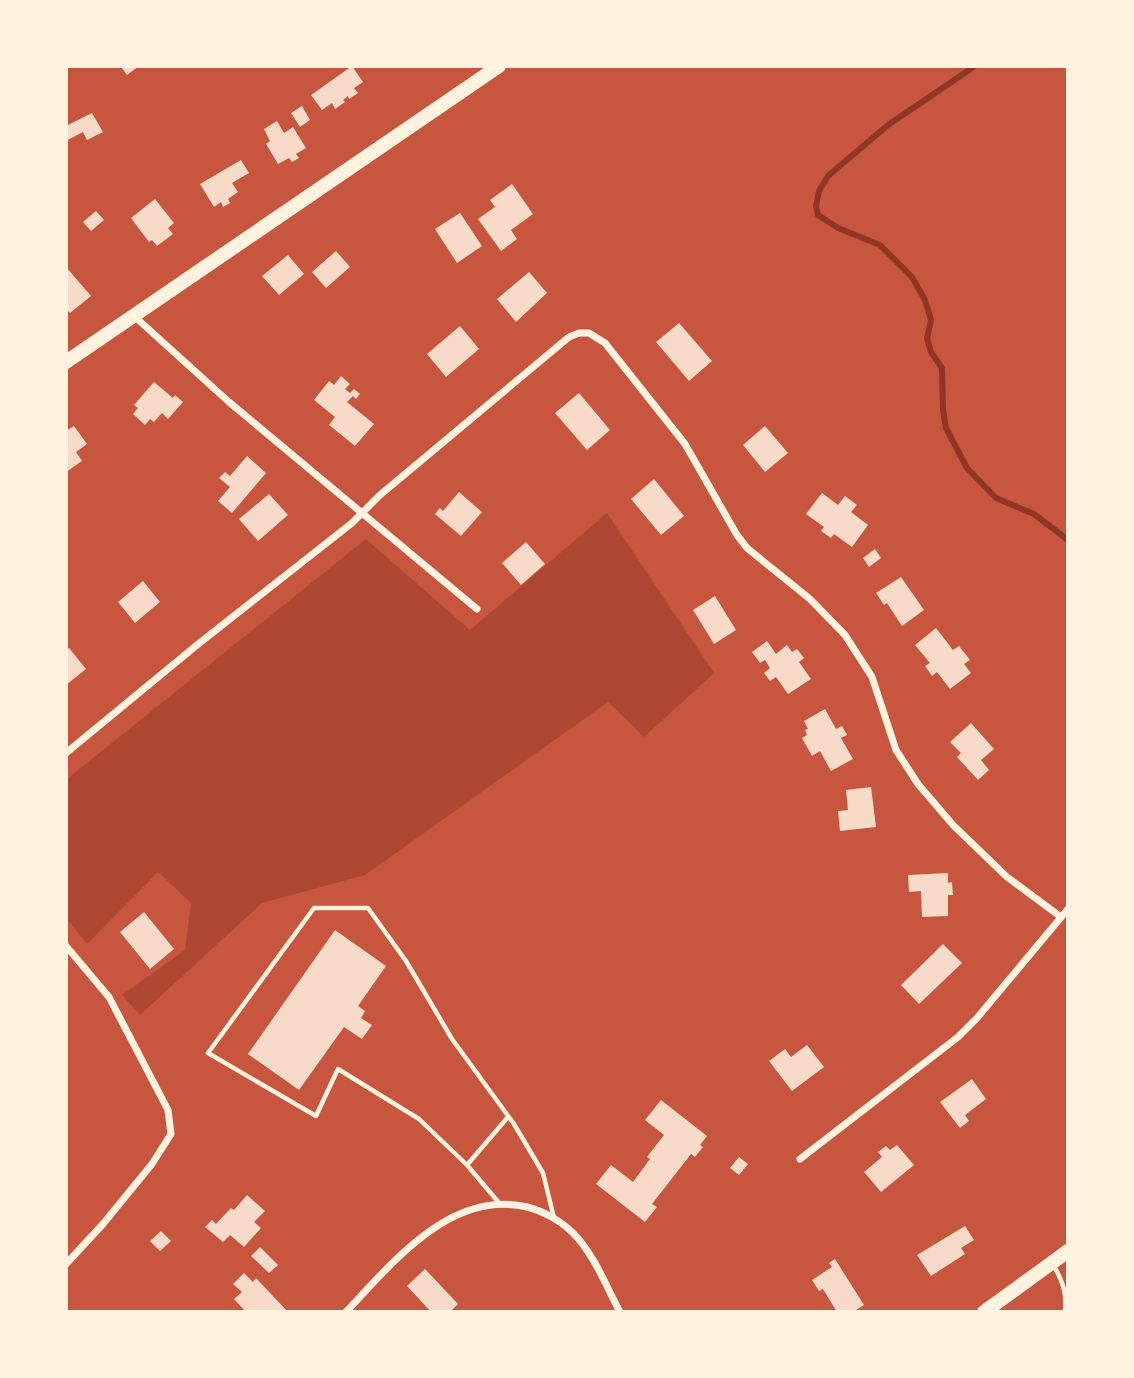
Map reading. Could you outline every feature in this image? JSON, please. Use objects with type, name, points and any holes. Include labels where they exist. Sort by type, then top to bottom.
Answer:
[{"type":"main road","points":[[66,362],[490,69]]},
{"type":"main road","points":[[984,1311],[1068,1251]]},
{"type":"street","points":[[134,315],[229,402],[477,609]]},
{"type":"street","points":[[66,753],[362,513],[569,337],[589,333],[605,343],[671,425],[747,548],[810,599],[845,635],[872,677],[895,750],[918,784],[953,825],[1007,877],[1060,917]]},
{"type":"street","points":[[800,1158],[958,1037],[1068,909]]},
{"type":"street","points":[[66,946],[109,997],[168,1110],[171,1134],[152,1164],[66,1264]]},
{"type":"street","points":[[346,1311],[400,1255],[426,1234],[450,1218],[474,1208],[500,1204],[535,1209],[555,1219],[573,1233],[620,1311]]},
{"type":"lane","points":[[500,1204],[467,1165],[419,1119],[338,1069],[316,1115],[208,1053],[314,908],[368,908],[543,1173],[555,1219]]},
{"type":"lane","points":[[467,1165],[508,1117]]},
{"type":"lane","points":[[1053,1263],[1066,1295],[1065,1311]]},
{"type":"shaded area","points":[[607,513],[714,673],[644,737],[608,702],[365,875],[262,903],[140,1015],[122,995],[185,950],[191,903],[158,872],[87,944],[67,919],[67,779],[366,539],[470,630]]},
{"type":"building","points":[[139,66],[127,75],[122,68]]},
{"type":"building","points":[[352,66],[363,82],[354,88],[358,93],[349,99],[348,96],[343,100],[345,102],[335,109],[332,103],[322,110],[311,95]]},
{"type":"building","points":[[302,106],[310,120],[300,127],[291,113]]},
{"type":"building","points":[[92,113],[103,132],[87,140],[83,132],[66,141],[66,126]]},
{"type":"building","points":[[277,121],[284,133],[293,127],[306,148],[296,154],[299,158],[292,162],[289,158],[278,164],[266,144],[270,141],[264,129]]},
{"type":"building","points":[[241,160],[249,173],[232,183],[238,192],[228,199],[230,203],[223,207],[221,202],[214,207],[200,184]]},
{"type":"building","points":[[512,184],[533,214],[511,230],[517,239],[501,251],[478,219],[495,207],[490,200]]},
{"type":"building","points":[[155,199],[174,223],[168,228],[173,234],[157,246],[152,240],[149,242],[131,218]]},
{"type":"building","points":[[96,211],[104,220],[91,231],[83,222]]},
{"type":"building","points":[[460,213],[482,246],[457,263],[435,229]]},
{"type":"building","points":[[336,251],[350,267],[326,288],[312,272]]},
{"type":"building","points":[[288,255],[304,274],[279,295],[262,276]]},
{"type":"building","points":[[66,267],[91,296],[70,313],[66,309]]},
{"type":"building","points":[[529,272],[547,293],[516,322],[497,299]]},
{"type":"building","points":[[679,323],[712,361],[689,381],[656,342]]},
{"type":"building","points":[[460,326],[479,349],[446,377],[427,354]]},
{"type":"building","points":[[341,376],[350,384],[345,389],[350,393],[354,389],[360,394],[356,399],[353,396],[347,402],[374,424],[355,446],[329,425],[335,417],[314,400],[329,381],[334,385]]},
{"type":"building","points":[[154,382],[173,398],[175,395],[183,402],[168,419],[162,413],[154,422],[150,419],[145,425],[133,414],[138,408],[134,405]]},
{"type":"building","points":[[579,393],[610,430],[587,450],[555,413]]},
{"type":"building","points":[[74,426],[87,444],[76,452],[82,461],[66,472],[66,431]]},
{"type":"building","points":[[765,426],[788,453],[765,472],[743,445]]},
{"type":"building","points":[[247,456],[266,473],[232,513],[218,501],[230,487],[219,478],[225,472],[230,476]]},
{"type":"building","points":[[654,479],[684,516],[661,535],[631,499]]},
{"type":"building","points":[[459,492],[482,512],[461,536],[435,514],[440,508],[443,511]]},
{"type":"building","points":[[822,493],[838,505],[845,496],[857,505],[851,512],[868,525],[852,547],[834,534],[831,538],[821,531],[824,527],[806,514]]},
{"type":"building","points":[[269,494],[288,515],[258,541],[239,519]]},
{"type":"building","points":[[526,542],[545,564],[521,585],[502,563]]},
{"type":"building","points":[[875,549],[881,558],[869,567],[863,558]]},
{"type":"building","points":[[901,577],[924,610],[902,626],[887,603],[884,605],[876,593]]},
{"type":"building","points":[[143,581],[160,602],[135,623],[118,602]]},
{"type":"building","points":[[715,596],[736,630],[714,644],[693,610]]},
{"type":"building","points":[[936,628],[953,650],[959,646],[970,660],[964,664],[971,673],[950,689],[937,672],[932,676],[925,666],[930,663],[915,645]]},
{"type":"building","points":[[767,641],[776,654],[787,645],[792,652],[797,649],[804,658],[799,662],[811,679],[788,694],[776,677],[770,681],[764,673],[770,668],[765,660],[760,663],[752,652]]},
{"type":"building","points":[[69,648],[86,669],[66,685],[66,650]]},
{"type":"building","points":[[825,709],[836,729],[842,726],[847,735],[841,738],[853,759],[831,771],[820,751],[812,756],[802,738],[807,735],[805,730],[808,729],[804,721]]},
{"type":"building","points":[[971,723],[994,749],[981,760],[989,770],[978,780],[957,757],[961,753],[950,742]]},
{"type":"building","points":[[871,787],[876,827],[840,831],[838,811],[848,810],[846,790]]},
{"type":"building","points":[[948,873],[948,883],[952,882],[953,895],[948,895],[948,916],[922,917],[921,891],[909,892],[908,875]]},
{"type":"building","points":[[144,912],[174,949],[150,969],[120,932]]},
{"type":"building","points":[[335,930],[386,966],[358,1006],[365,1011],[361,1018],[372,1025],[362,1039],[344,1027],[299,1090],[248,1054]]},
{"type":"building","points":[[943,944],[962,963],[919,1004],[901,985]]},
{"type":"building","points":[[807,1045],[824,1067],[792,1091],[769,1061],[785,1049],[791,1057]]},
{"type":"building","points":[[972,1079],[986,1099],[965,1115],[969,1121],[960,1128],[940,1102]]},
{"type":"building","points":[[661,1100],[707,1136],[695,1157],[691,1154],[652,1204],[657,1207],[645,1222],[596,1184],[611,1165],[633,1182],[664,1135],[645,1120]]},
{"type":"building","points":[[897,1145],[914,1165],[881,1192],[864,1172],[882,1157],[878,1152],[886,1146],[890,1150]]},
{"type":"building","points":[[739,1157],[748,1164],[739,1175],[730,1168]]},
{"type":"building","points":[[247,1195],[265,1211],[254,1222],[261,1228],[244,1247],[230,1235],[223,1242],[205,1227],[212,1220],[216,1224]]},
{"type":"building","points":[[965,1226],[974,1240],[961,1248],[965,1254],[931,1276],[917,1255]]},
{"type":"building","points":[[161,1231],[171,1241],[160,1251],[150,1241]]},
{"type":"building","points":[[260,1247],[278,1265],[269,1273],[251,1256]]},
{"type":"building","points":[[835,1259],[864,1305],[853,1312],[837,1312],[823,1289],[819,1291],[812,1280],[832,1267],[829,1263]]},
{"type":"building","points":[[425,1269],[458,1304],[450,1312],[431,1312],[407,1286]]},
{"type":"building","points":[[244,1273],[253,1282],[256,1278],[288,1312],[246,1312],[234,1299],[242,1292],[233,1284]]},
{"type":"waterway","points":[[975,66],[888,125],[828,176],[819,191],[816,206],[818,215],[838,228],[880,245],[912,277],[925,300],[931,320],[927,338],[931,352],[942,368],[946,428],[967,468],[996,498],[1034,514],[1068,540]]}]
